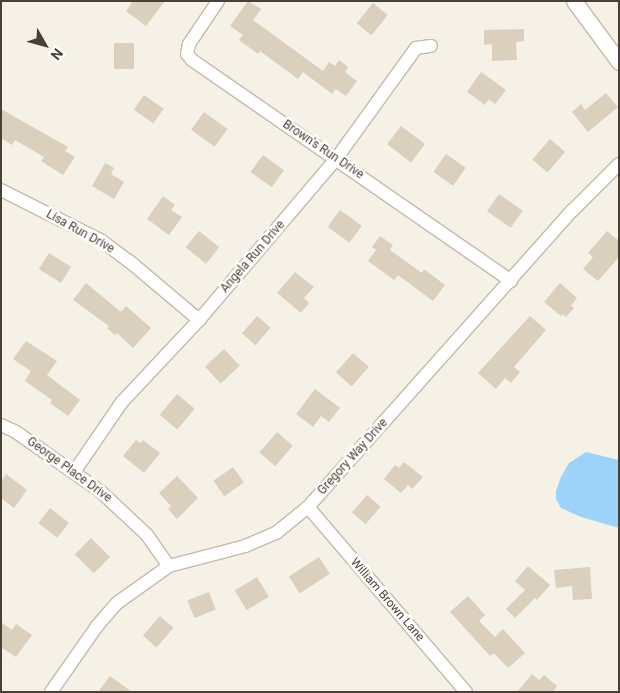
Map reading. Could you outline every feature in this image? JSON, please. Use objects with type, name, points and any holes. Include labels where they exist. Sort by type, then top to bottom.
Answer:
[{"type":"street","name":"Brown's Run Drive","points":[[218,1],[189,44],[187,54],[192,60],[511,281]]},
{"type":"street","points":[[574,1],[619,62]]},
{"type":"street","name":"Angela Run Drive","points":[[74,472],[122,402],[199,320],[336,159],[416,48],[431,46]]},
{"type":"street","name":"Gregory Way Drive","points":[[51,692],[97,626],[118,603],[169,566],[245,546],[276,533],[308,508],[572,211],[619,164]]},
{"type":"street","name":"Lisa Run Drive","points":[[1,190],[102,241],[129,261],[199,320]]},
{"type":"street","name":"George Place Drive","points":[[1,425],[16,432],[100,491],[148,535],[169,566]]},
{"type":"street","name":"William Brown Lane","points":[[308,508],[466,692]]},
{"type":"water","points":[[586,452],[619,460],[619,528],[581,517],[561,508],[556,499],[556,491],[561,477],[569,463]]},
{"type":"building","points":[[133,1],[165,1],[146,26],[126,11]]},
{"type":"building","points":[[248,1],[261,9],[253,20],[323,71],[329,62],[335,66],[339,60],[348,67],[345,72],[357,81],[346,96],[336,89],[332,94],[303,72],[298,79],[260,51],[258,54],[239,40],[243,35],[230,26]]},
{"type":"building","points":[[373,3],[388,15],[371,35],[357,23]]},
{"type":"building","points":[[524,29],[524,41],[516,42],[517,60],[492,61],[492,44],[484,45],[484,30]]},
{"type":"building","points":[[114,43],[134,43],[134,69],[114,69]]},
{"type":"building","points":[[481,72],[506,90],[495,104],[489,99],[485,105],[467,92]]},
{"type":"building","points":[[606,93],[618,107],[588,132],[572,112],[581,104],[585,110]]},
{"type":"building","points":[[144,95],[164,109],[153,124],[134,110]]},
{"type":"building","points":[[1,109],[68,147],[65,151],[75,157],[63,175],[41,161],[44,157],[15,140],[12,145],[1,138]]},
{"type":"building","points":[[204,112],[227,129],[215,147],[191,130]]},
{"type":"building","points":[[401,126],[425,144],[411,162],[387,144]]},
{"type":"building","points":[[550,139],[565,152],[547,172],[532,159]]},
{"type":"building","points":[[446,154],[466,168],[453,186],[433,172]]},
{"type":"building","points":[[263,155],[284,170],[272,187],[251,172]]},
{"type":"building","points":[[105,163],[114,168],[111,174],[124,182],[114,199],[92,186]]},
{"type":"building","points":[[499,194],[523,211],[511,228],[487,211]]},
{"type":"building","points":[[163,196],[175,205],[171,210],[182,217],[169,235],[147,219]]},
{"type":"building","points":[[340,210],[362,226],[349,243],[328,227]]},
{"type":"building","points":[[199,231],[219,247],[206,264],[186,247]]},
{"type":"building","points":[[607,231],[619,241],[619,257],[598,281],[583,269],[593,257],[588,253]]},
{"type":"building","points":[[380,236],[393,245],[390,250],[422,273],[424,269],[445,285],[433,301],[398,275],[394,280],[368,261],[376,250],[372,247]]},
{"type":"building","points":[[49,253],[71,267],[61,283],[39,269]]},
{"type":"building","points":[[295,272],[314,287],[304,298],[309,303],[301,313],[277,293]]},
{"type":"building","points":[[86,283],[121,312],[126,306],[151,328],[133,348],[117,333],[115,335],[107,328],[109,326],[73,300]]},
{"type":"building","points":[[560,283],[577,298],[571,306],[574,308],[566,317],[563,314],[561,316],[544,302]]},
{"type":"building","points":[[257,316],[271,328],[255,345],[242,333]]},
{"type":"building","points":[[530,316],[546,330],[514,367],[520,372],[511,383],[505,378],[496,389],[478,373]]},
{"type":"building","points":[[26,341],[57,361],[47,375],[80,400],[68,416],[50,403],[52,400],[25,381],[31,371],[13,359]]},
{"type":"building","points":[[224,349],[240,366],[221,384],[205,367]]},
{"type":"building","points":[[353,353],[369,367],[352,386],[336,373]]},
{"type":"building","points":[[315,389],[340,408],[329,422],[321,416],[313,427],[296,414]]},
{"type":"building","points":[[177,394],[195,409],[177,429],[160,415]]},
{"type":"building","points":[[277,432],[293,446],[275,466],[259,452]]},
{"type":"building","points":[[136,440],[140,443],[143,440],[160,453],[144,473],[123,456]]},
{"type":"building","points":[[404,462],[423,477],[412,489],[408,485],[401,493],[384,479],[395,465],[399,468]]},
{"type":"building","points":[[233,467],[244,483],[224,496],[213,481]]},
{"type":"building","points":[[6,474],[27,490],[14,508],[1,498],[1,482]]},
{"type":"building","points":[[177,476],[198,498],[177,519],[168,509],[171,506],[159,493]]},
{"type":"building","points":[[367,495],[381,507],[365,524],[352,512]]},
{"type":"building","points":[[50,508],[69,523],[57,538],[38,523]]},
{"type":"building","points":[[91,538],[110,557],[94,573],[75,554]]},
{"type":"building","points":[[319,557],[330,574],[300,593],[289,577]]},
{"type":"building","points":[[528,566],[550,585],[537,600],[535,598],[515,618],[506,609],[525,590],[515,581]]},
{"type":"building","points":[[590,567],[592,599],[573,600],[572,586],[556,588],[554,570]]},
{"type":"building","points":[[257,577],[269,597],[247,610],[235,590]]},
{"type":"building","points":[[209,592],[216,610],[194,618],[188,600]]},
{"type":"building","points":[[468,596],[485,615],[479,621],[495,637],[503,629],[525,653],[508,668],[494,653],[490,656],[450,612]]},
{"type":"building","points":[[160,616],[174,628],[157,647],[143,636]]},
{"type":"building","points":[[1,622],[12,630],[16,624],[32,635],[16,657],[1,647]]},
{"type":"building","points":[[532,674],[539,680],[544,675],[557,686],[553,692],[517,692]]},
{"type":"building","points":[[110,676],[132,692],[98,692]]}]
